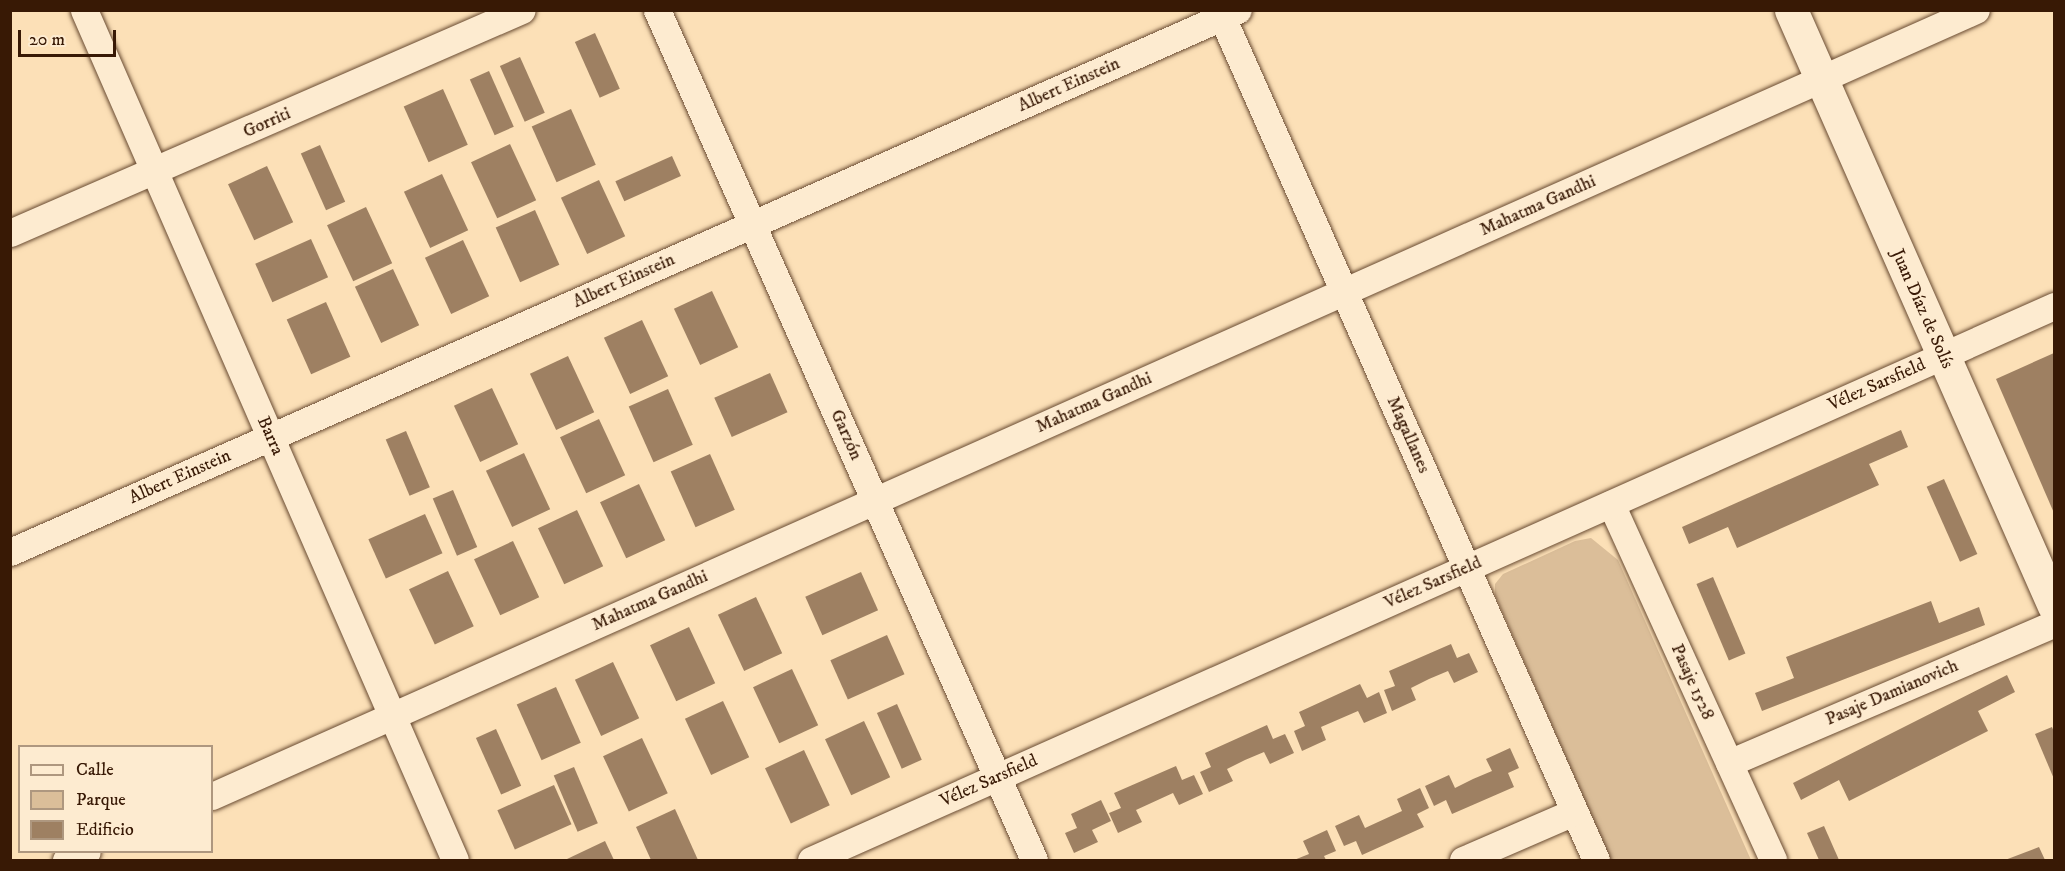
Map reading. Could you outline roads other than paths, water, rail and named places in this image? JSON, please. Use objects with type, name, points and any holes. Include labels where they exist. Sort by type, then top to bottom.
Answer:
[{"type":"main road","name":"Juan Díaz de Solís","points":[[1791,10],[2055,606]]},
{"type":"street","name":"Barra","points":[[84,10],[455,861]]},
{"type":"street","name":"Gorriti","points":[[10,233],[155,173],[522,10]]},
{"type":"street","name":"Garzón","points":[[657,10],[1034,861]]},
{"type":"street","name":"Mahatma Gandhi","points":[[213,796],[1976,10]]},
{"type":"street","name":"Albert Einstein","points":[[10,552],[753,225],[1227,13]]},
{"type":"street","name":"Magallanes","points":[[1227,13],[1344,292],[1596,861]]},
{"type":"street","name":"Vélez Sarsfield","points":[[811,861],[2055,306]]},
{"type":"street","name":"Pasaje 1528","points":[[1611,504],[1773,861]]},
{"type":"street","name":"Pasaje Damianovich","points":[[1729,763],[2055,624]]},
{"type":"street","points":[[1463,861],[1574,812]]},
{"type":"street","points":[[66,861],[85,853]]}]
